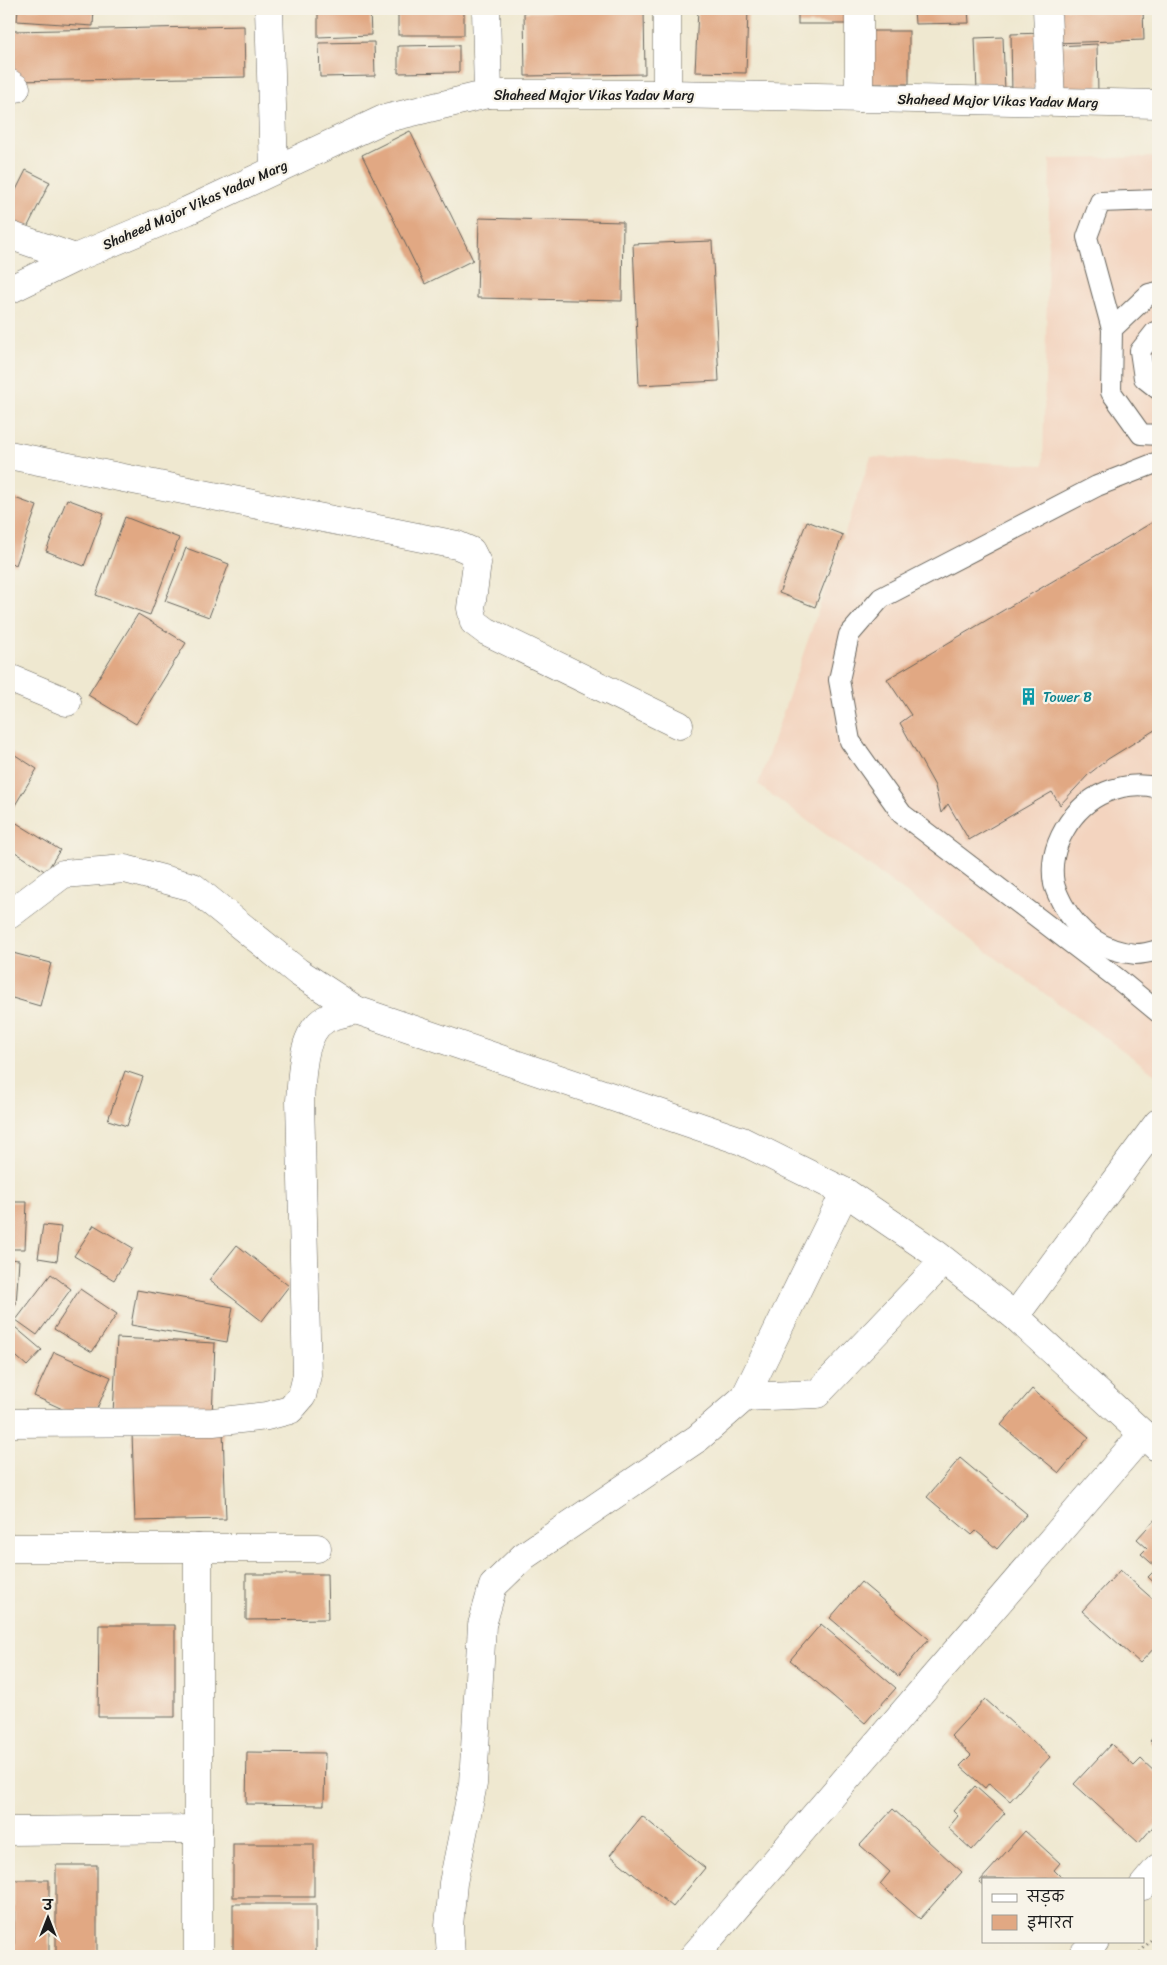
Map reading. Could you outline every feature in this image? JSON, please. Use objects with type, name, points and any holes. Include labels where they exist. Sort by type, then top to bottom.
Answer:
[{"type":"street","points":[[269,9],[274,170]]},
{"type":"street","points":[[486,9],[488,94]]},
{"type":"street","points":[[667,9],[667,94]]},
{"type":"street","points":[[859,9],[859,98]]},
{"type":"street","points":[[1047,9],[1051,101]]},
{"type":"street","name":"Shaheed Major Vikas Yadav Marg","points":[[9,290],[75,258],[187,211],[384,119],[488,94],[667,94],[1158,104]]},
{"type":"street","points":[[9,235],[75,258]]},
{"type":"street","points":[[9,455],[457,545],[471,551],[477,563],[471,608],[474,622],[486,631],[680,724]]},
{"type":"street","points":[[9,678],[67,702]]},
{"type":"street","points":[[9,915],[63,874],[125,869],[193,887],[298,972],[356,1010],[742,1141],[845,1192],[944,1260],[1015,1316],[1151,1441],[694,1956]]},
{"type":"street","points":[[9,1423],[213,1422],[267,1416],[290,1410],[302,1396],[307,1375],[300,1111],[302,1064],[310,1036],[325,1019],[356,1010]]},
{"type":"street","points":[[1015,1316],[1158,1123]]},
{"type":"street","points":[[451,1956],[449,1926],[453,1883],[473,1784],[482,1626],[493,1586],[524,1556],[698,1438],[745,1397],[845,1192]]},
{"type":"street","points":[[745,1397],[817,1394],[944,1260]]},
{"type":"street","points":[[9,1548],[317,1548]]},
{"type":"street","points":[[198,1548],[198,1956]]},
{"type":"street","points":[[9,1831],[198,1829]]},
{"type":"street","points":[[1144,1885],[1158,1868]]},
{"type":"street","points":[[1082,1956],[1094,1942]]},
{"type":"lane","points":[[1158,200],[1100,202],[1087,237],[1112,329],[1110,392],[1141,434],[1158,435]]},
{"type":"lane","points":[[1112,329],[1149,294],[1158,292]]},
{"type":"lane","points":[[1158,332],[1155,332],[1140,351],[1144,378],[1158,389]]},
{"type":"lane","points":[[1158,462],[1097,486],[881,598],[849,636],[839,680],[850,741],[902,814],[1118,979],[1158,1012]]},
{"type":"lane","points":[[1158,788],[1149,785],[1120,786],[1094,797],[1072,816],[1059,842],[1054,870],[1054,885],[1059,897],[1073,922],[1091,939],[1113,950],[1123,952],[1137,954],[1158,950]]},
{"type":"lane","points":[[1034,915],[1059,897]]},
{"type":"lane","points":[[1118,979],[1123,952]]},
{"type":"path","points":[[1137,1956],[1158,1932]]},
{"type":"shaded area","points":[[1158,157],[1158,1076],[758,785],[871,457],[1043,465],[1050,159]]},
{"type":"building","points":[[18,9],[94,9],[93,26],[17,21]]},
{"type":"building","points":[[698,9],[748,9],[746,73],[695,72]]},
{"type":"building","points":[[798,9],[854,9],[854,24],[798,24]]},
{"type":"building","points":[[914,9],[968,9],[969,23],[915,24]]},
{"type":"building","points":[[1053,9],[1143,9],[1144,40],[1054,43]]},
{"type":"building","points":[[398,10],[464,10],[464,35],[398,35]]},
{"type":"building","points":[[644,10],[645,74],[525,76],[524,12]]},
{"type":"building","points":[[370,11],[371,35],[318,37],[318,12]]},
{"type":"building","points":[[244,26],[245,77],[14,81],[13,31]]},
{"type":"building","points":[[865,31],[909,31],[909,84],[865,84]]},
{"type":"building","points":[[1044,33],[1046,94],[1012,95],[1011,34]]},
{"type":"building","points":[[1003,37],[1005,91],[977,92],[975,38]]},
{"type":"building","points":[[374,42],[375,76],[320,77],[319,43]]},
{"type":"building","points":[[1097,44],[1098,93],[1056,94],[1054,46]]},
{"type":"building","points":[[459,45],[459,72],[398,73],[398,46]]},
{"type":"building","points":[[410,131],[473,260],[425,284],[362,155]]},
{"type":"building","points":[[26,170],[50,182],[25,232],[9,223],[9,204]]},
{"type":"building","points":[[479,218],[623,222],[622,301],[477,298]]},
{"type":"building","points":[[712,241],[719,381],[639,385],[633,244]]},
{"type":"building","points":[[12,497],[37,506],[16,565],[9,562],[9,507]]},
{"type":"building","points":[[67,499],[104,513],[84,566],[46,551]]},
{"type":"building","points":[[125,517],[179,538],[150,615],[96,595]]},
{"type":"building","name":"Tower B","points":[[1158,519],[1158,728],[1108,759],[1089,774],[1060,805],[1052,792],[969,840],[948,804],[941,813],[935,786],[900,723],[911,715],[887,679]]},
{"type":"building","points":[[807,521],[843,535],[815,607],[779,593]]},
{"type":"building","points":[[186,548],[229,564],[209,617],[165,601]]},
{"type":"building","points":[[138,614],[186,643],[136,724],[88,695]]},
{"type":"building","points":[[9,751],[37,769],[9,815]]},
{"type":"building","points":[[15,822],[60,850],[46,872],[9,848],[9,833]]},
{"type":"building","points":[[9,952],[51,963],[40,1006],[9,997]]},
{"type":"building","points":[[125,1071],[143,1077],[127,1126],[108,1120]]},
{"type":"building","points":[[9,1202],[27,1202],[25,1249],[9,1249]]},
{"type":"building","points":[[43,1225],[61,1227],[57,1261],[38,1258]]},
{"type":"building","points":[[94,1225],[133,1248],[114,1280],[74,1256]]},
{"type":"building","points":[[237,1245],[289,1286],[262,1321],[209,1280]]},
{"type":"building","points":[[9,1259],[19,1260],[16,1305],[9,1304]]},
{"type":"building","points":[[51,1274],[71,1289],[37,1335],[16,1320]]},
{"type":"building","points":[[80,1289],[117,1314],[92,1352],[54,1329]]},
{"type":"building","points":[[137,1290],[233,1307],[227,1342],[131,1325]]},
{"type":"building","points":[[9,1322],[42,1350],[27,1366],[9,1350]]},
{"type":"building","points":[[117,1338],[215,1343],[212,1417],[113,1413]]},
{"type":"building","points":[[54,1352],[111,1377],[91,1422],[34,1396]]},
{"type":"building","points":[[1032,1389],[1089,1437],[1059,1473],[1001,1425]]},
{"type":"building","points":[[223,1430],[226,1519],[135,1521],[132,1433]]},
{"type":"building","points":[[960,1458],[1027,1514],[997,1549],[976,1531],[972,1535],[927,1497]]},
{"type":"building","points":[[1158,1516],[1158,1586],[1148,1577],[1157,1568],[1141,1554],[1147,1548],[1137,1539]]},
{"type":"building","points":[[1120,1570],[1156,1602],[1158,1600],[1158,1644],[1140,1663],[1082,1611]]},
{"type":"building","points":[[246,1574],[327,1574],[328,1619],[246,1620]]},
{"type":"building","points":[[861,1582],[929,1639],[898,1676],[830,1618]]},
{"type":"building","points":[[821,1624],[896,1688],[865,1723],[790,1660]]},
{"type":"building","points":[[99,1625],[175,1625],[175,1717],[98,1717]]},
{"type":"building","points":[[985,1699],[1050,1757],[1010,1801],[989,1783],[985,1788],[960,1766],[971,1755],[951,1736]]},
{"type":"building","points":[[1158,1732],[1158,1749],[1150,1741]]},
{"type":"building","points":[[1111,1744],[1134,1766],[1141,1759],[1158,1775],[1158,1821],[1139,1843],[1074,1784]]},
{"type":"building","points":[[247,1752],[325,1753],[324,1805],[246,1804]]},
{"type":"building","points":[[975,1786],[1005,1813],[972,1850],[948,1828],[958,1816],[953,1811]]},
{"type":"building","points":[[893,1809],[962,1872],[920,1919],[880,1884],[890,1872],[860,1845]]},
{"type":"building","points":[[642,1816],[705,1868],[673,1907],[610,1855]]},
{"type":"building","points":[[1025,1831],[1060,1863],[1054,1870],[1062,1878],[983,1878]]},
{"type":"building","points":[[233,1844],[314,1844],[314,1897],[233,1897]]},
{"type":"building","points":[[56,1865],[97,1865],[97,1955],[56,1955]]},
{"type":"building","points":[[14,1880],[49,1880],[49,1955],[14,1955]]},
{"type":"building","points":[[233,1904],[316,1904],[316,1956],[233,1956]]},
{"type":"place","name":"Tower B","points":[[1029,697]]}]
